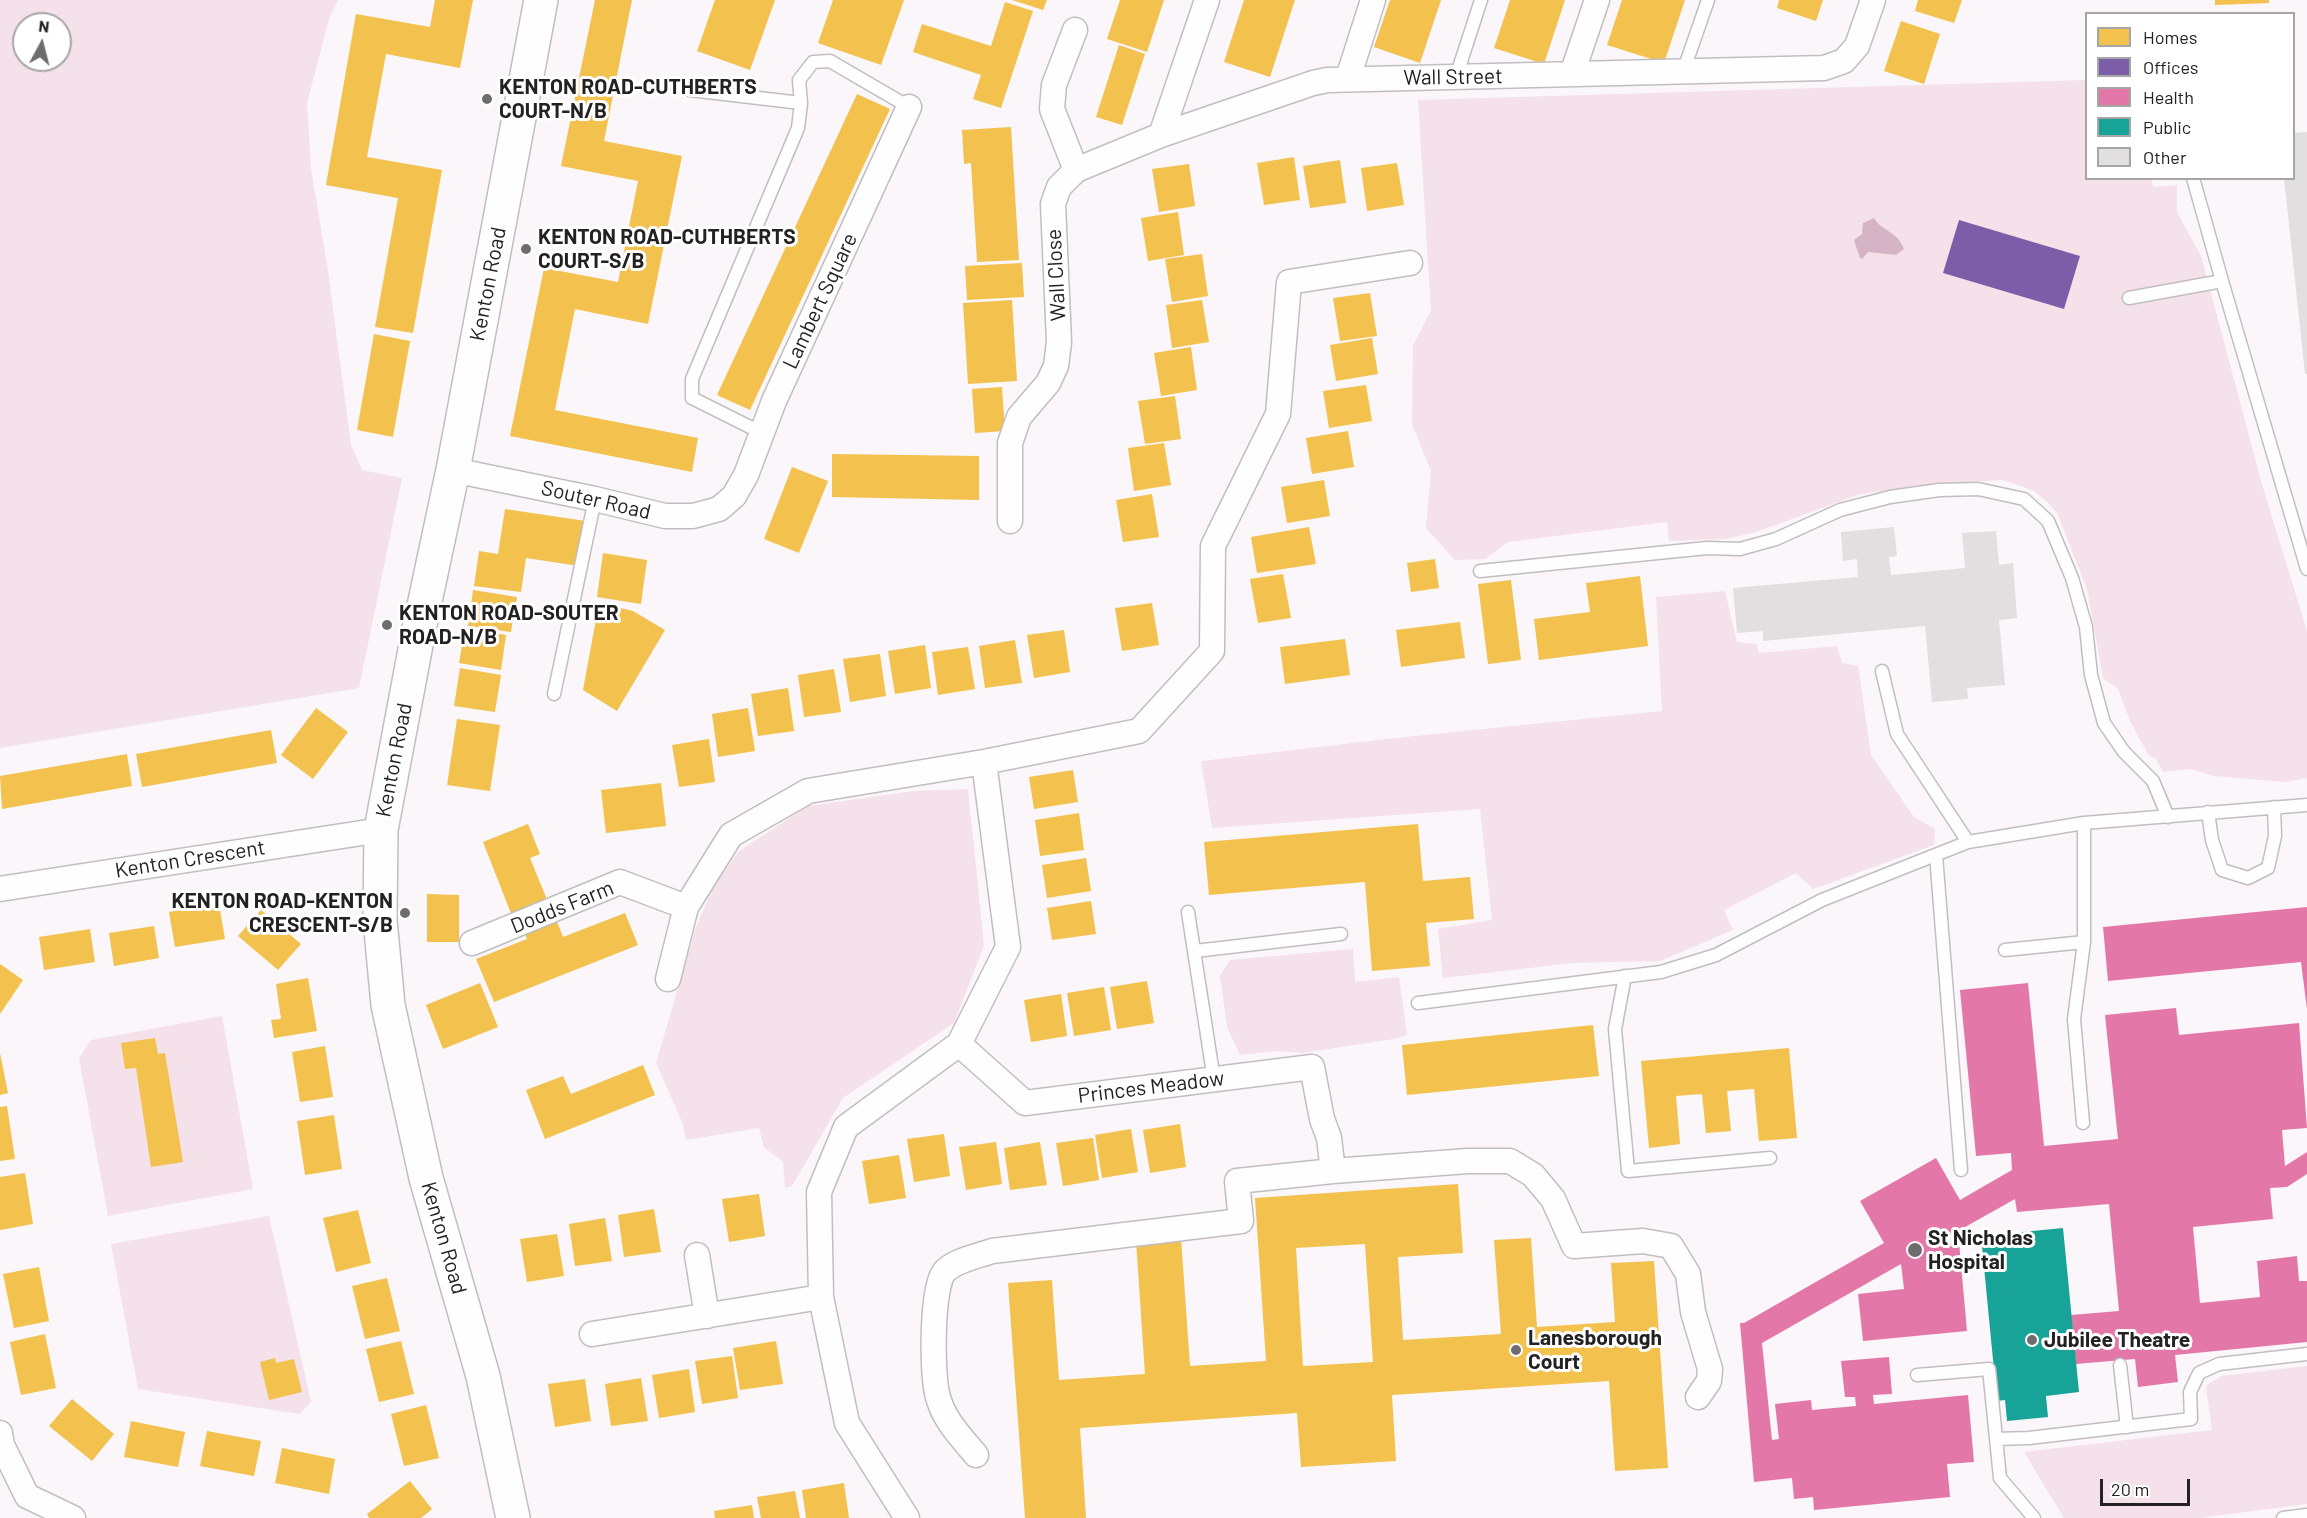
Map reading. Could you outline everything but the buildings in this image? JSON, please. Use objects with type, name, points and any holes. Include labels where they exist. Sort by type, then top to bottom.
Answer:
[{"type":"street","name":"Kenton Road","points":[[513,1518],[483,1376],[426,1178],[388,1005],[380,920],[381,830],[418,634],[453,470],[541,0]]},
{"type":"street","points":[[1161,135],[1207,0]]},
{"type":"street","points":[[1348,78],[1373,0]]},
{"type":"street","points":[[1572,74],[1597,0]]},
{"type":"street","name":"Wall Street","points":[[1076,170],[1161,135],[1313,83],[1348,78],[1824,68],[1844,61],[1857,46],[1874,0]]},
{"type":"street","points":[[1075,30],[1054,85],[1052,109],[1076,170]]},
{"type":"street","name":"Lambert Square","points":[[734,496],[746,475],[762,433],[909,107]]},
{"type":"street","name":"Wall Close","points":[[1010,521],[1010,443],[1019,417],[1048,383],[1056,366],[1059,342],[1053,204],[1059,187],[1076,170]]},
{"type":"street","points":[[668,979],[686,907],[731,835],[808,791],[984,762],[1139,731],[1212,651],[1213,546],[1278,414],[1289,282],[1410,263]]},
{"type":"street","name":"Souter Road","points":[[453,470],[665,516],[693,516],[719,509],[734,496]]},
{"type":"street","points":[[907,1518],[847,1423],[821,1297],[819,1192],[846,1127],[959,1044],[1008,947],[984,762]]},
{"type":"street","name":"Kenton Crescent","points":[[0,889],[381,830]]},
{"type":"street","name":"Dodds Farm","points":[[472,943],[620,882],[686,907]]},
{"type":"street","name":"Princes Meadow","points":[[959,1044],[1025,1103],[1312,1067],[1322,1119],[1329,1138],[1333,1171]]},
{"type":"street","points":[[976,1455],[951,1426],[937,1393],[934,1329],[940,1278],[946,1269],[992,1251],[1241,1221],[1237,1181],[1333,1171],[1468,1161],[1510,1161],[1533,1175],[1553,1199],[1574,1246],[1643,1241],[1671,1246],[1688,1274],[1693,1312],[1710,1369],[1709,1381],[1698,1397]]},
{"type":"street","points":[[697,1255],[707,1316]]},
{"type":"street","points":[[592,1334],[821,1297]]},
{"type":"street","points":[[0,1433],[2,1445],[27,1496],[73,1518]]},
{"type":"lane","points":[[1456,77],[1481,0]]},
{"type":"lane","points":[[1683,72],[1708,0]]},
{"type":"lane","points":[[762,433],[692,398],[692,379],[798,128],[801,103],[799,80],[813,62],[830,61],[909,107]]},
{"type":"lane","points":[[690,90],[801,103]]},
{"type":"lane","points":[[2194,180],[2307,569]]},
{"type":"lane","points":[[2129,298],[2222,281]]},
{"type":"lane","points":[[1480,571],[1707,548],[1740,549],[1776,539],[1840,510],[1890,497],[1939,490],[1978,489],[2024,499],[2048,521],[2072,578],[2086,627],[2091,675],[2104,723],[2124,752],[2153,781],[2168,817]]},
{"type":"lane","points":[[555,694],[595,499]]},
{"type":"lane","points":[[1882,671],[1897,734],[1968,842]]},
{"type":"lane","points":[[1418,1003],[1661,972],[1716,955],[1822,900],[1968,842],[2084,823],[2307,804]]},
{"type":"lane","points":[[2208,812],[2212,840],[2223,870],[2248,879],[2268,868],[2275,837],[2274,807]]},
{"type":"lane","points":[[2083,1123],[2074,1019],[2084,942],[2084,823]]},
{"type":"lane","points":[[1936,855],[1961,1170]]},
{"type":"lane","points":[[1188,912],[1214,1080]]},
{"type":"lane","points":[[1195,951],[1341,934]]},
{"type":"lane","points":[[2005,950],[2084,942]]},
{"type":"lane","points":[[1625,976],[1615,1029],[1629,1171],[1770,1158]]},
{"type":"lane","points":[[1996,1439],[2191,1419],[2190,1392],[2199,1373],[2219,1364],[2307,1354]]},
{"type":"lane","points":[[2120,1365],[2127,1427]]},
{"type":"lane","points":[[1917,1375],[1989,1369],[2000,1478],[2034,1518]]},
{"type":"lane","points":[[2283,1518],[2307,1515]]},
{"type":"shaded area","points":[[0,0],[338,0],[329,19],[307,103],[311,169],[327,264],[351,445],[362,470],[402,478],[359,688],[0,748]]},
{"type":"shaded area","points":[[2085,80],[2085,180],[2152,180],[2153,187],[2177,185],[2177,212],[2201,256],[2261,481],[2307,631],[2307,778],[2286,782],[2214,776],[2190,769],[2163,772],[2156,759],[2149,756],[2130,721],[2118,689],[2103,678],[2087,589],[2057,513],[2034,491],[2003,480],[1944,483],[1860,494],[1756,532],[1726,539],[1669,541],[1667,522],[1508,542],[1485,559],[1455,560],[1426,528],[1431,471],[1412,424],[1413,345],[1431,311],[1418,100]]},
{"type":"shaded area","points":[[1874,218],[1877,223],[1897,238],[1904,249],[1896,255],[1868,252],[1862,259],[1860,258],[1854,240],[1862,234],[1863,223]]},
{"type":"shaded area","points":[[1725,591],[1737,642],[1756,644],[1759,653],[1837,646],[1842,663],[1858,666],[1871,755],[1914,817],[1935,829],[1934,845],[1813,889],[1796,873],[1724,910],[1733,930],[1660,961],[1572,963],[1443,978],[1438,929],[1492,920],[1480,809],[1212,828],[1201,761],[1395,738],[1662,711],[1656,597]]},
{"type":"shaded area","points":[[968,789],[984,946],[954,1023],[843,1098],[792,1186],[785,1188],[783,1162],[764,1147],[759,1128],[686,1140],[683,1124],[656,1063],[696,927],[713,888],[738,852],[808,806],[914,791]]},
{"type":"shaded area","points":[[1353,949],[1355,982],[1399,977],[1407,1035],[1302,1053],[1277,1051],[1240,1055],[1227,1027],[1220,976],[1230,960]]},
{"type":"shaded area","points":[[222,1016],[253,1189],[108,1216],[79,1058],[91,1040]]},
{"type":"shaded area","points":[[269,1216],[311,1402],[299,1414],[138,1389],[111,1244]]},
{"type":"shaded area","points":[[2307,1366],[2307,1504],[2199,1518],[2064,1518],[2024,1452],[2212,1430],[2206,1386],[2221,1376]]},
{"type":"place","name":"KENTON ROAD-CUTHBERTS COURT-N/B","points":[[487,99]]},
{"type":"place","name":"KENTON ROAD-CUTHBERTS COURT-S/B","points":[[526,249]]},
{"type":"place","name":"KENTON ROAD-SOUTER ROAD-N/B","points":[[387,625]]},
{"type":"place","name":"KENTON ROAD-KENTON CRESCENT-S/B","points":[[405,913]]},
{"type":"place","name":"St Nicholas Hospital","points":[[1915,1250]]},
{"type":"place","name":"Jubilee Theatre","points":[[2032,1340]]},
{"type":"place","name":"Lanesborough Court","points":[[1516,1350]]}]
